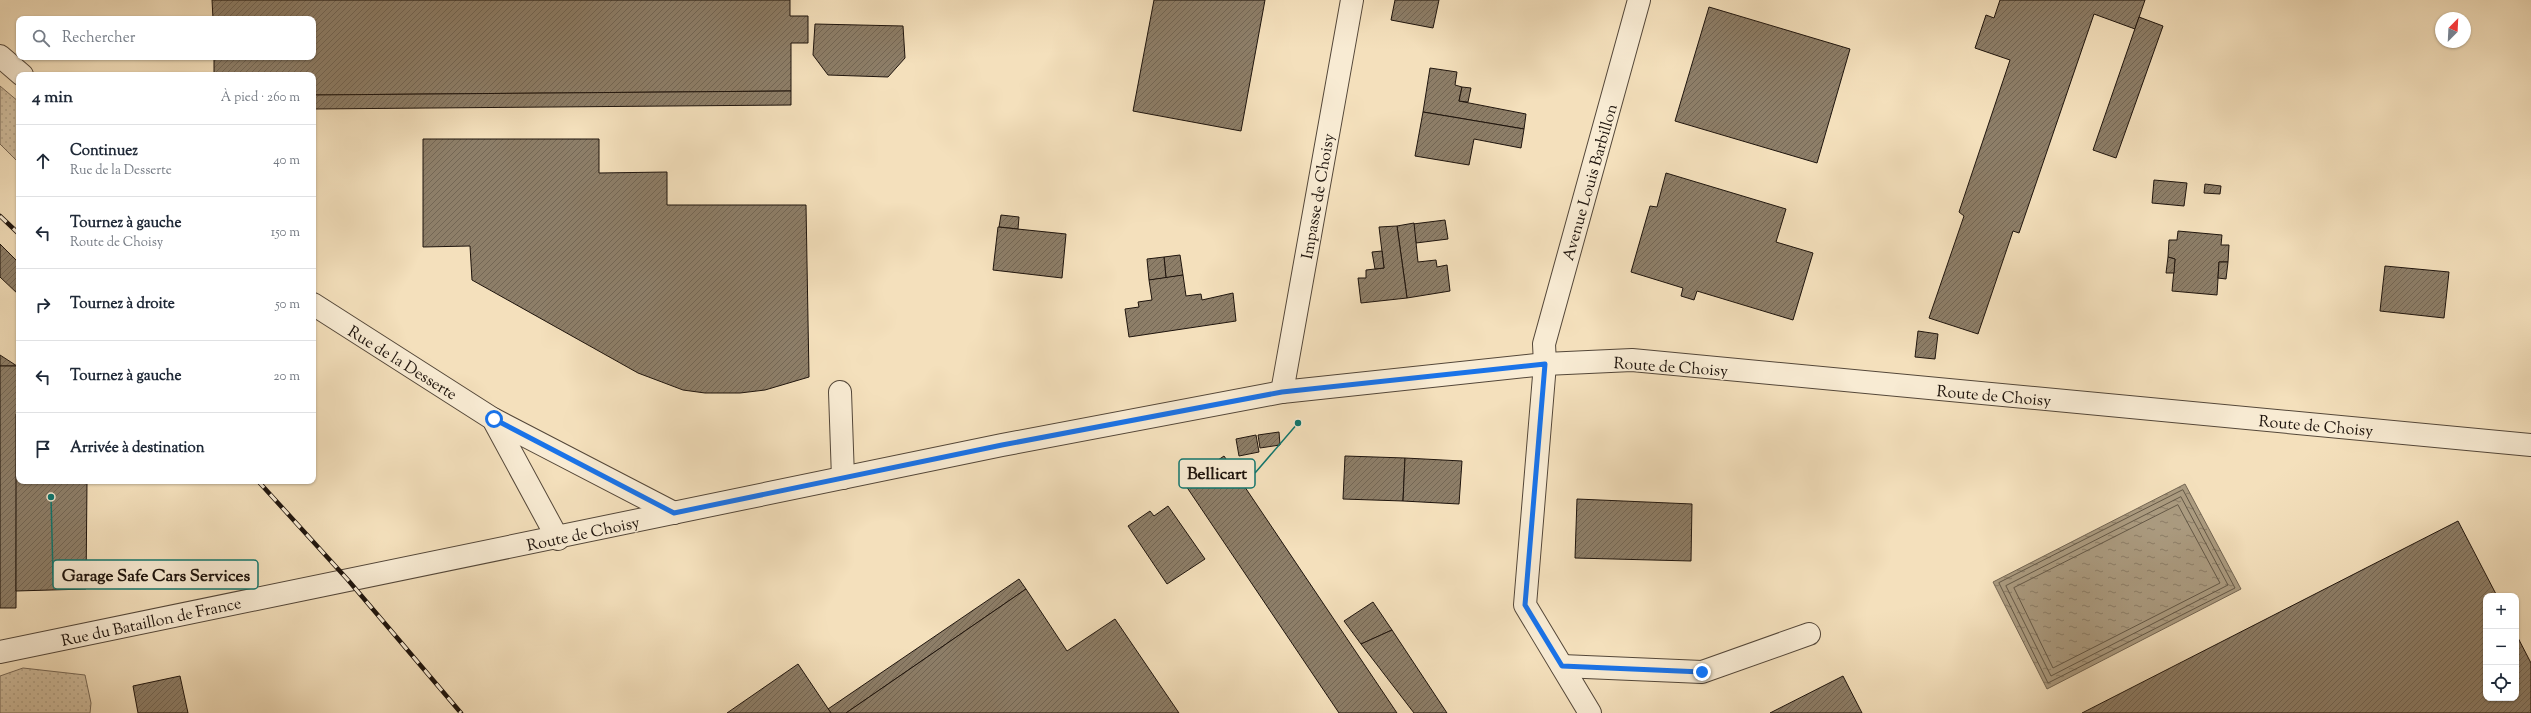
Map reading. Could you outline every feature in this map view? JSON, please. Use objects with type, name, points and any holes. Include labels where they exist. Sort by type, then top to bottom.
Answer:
[{"type":"street","name":"Impasse de Choisy","points":[[1282,392],[1352,0]]},
{"type":"street","name":"Avenue Louis Barbillon","points":[[1590,713],[1525,605],[1545,364],[1544,344],[1639,0]]},
{"type":"street","points":[[0,56],[19,72]]},
{"type":"street","name":"Rue de la Desserte","points":[[316,306],[494,419],[674,513]]},
{"type":"street","name":"Route de Choisy","points":[[348,580],[558,539],[843,478],[1282,392],[1545,364],[1632,360],[2531,445]]},
{"type":"street","points":[[840,392],[843,478]]},
{"type":"street","name":"Rue de la Desserte","points":[[494,419],[558,539]]},
{"type":"street","name":"Rue du Bataillon de France","points":[[0,652],[348,580]]},
{"type":"street","points":[[1562,666],[1702,672],[1809,634]]},
{"type":"shaded area","points":[[0,86],[16,99],[16,160],[0,144]]},
{"type":"shaded area","points":[[23,668],[85,675],[91,703],[90,713],[0,713],[0,676]]},
{"type":"water","points":[[2185,484],[2241,589],[2047,689],[1993,582]]},
{"type":"building","points":[[212,0],[790,0],[790,16],[808,16],[808,43],[791,43],[791,91],[316,95],[316,72],[214,72],[214,60],[316,60],[316,16],[213,16]]},
{"type":"building","points":[[1154,0],[1265,0],[1241,131],[1133,111]]},
{"type":"building","points":[[1395,0],[1439,0],[1433,28],[1391,20]]},
{"type":"building","points":[[2000,0],[2145,0],[2135,29],[2094,14],[2019,233],[2013,231],[1978,334],[1929,318],[1964,216],[1959,212],[2010,60],[1975,48],[1986,15],[1994,18]]},
{"type":"building","points":[[1709,7],[1850,49],[1817,163],[1675,121]]},
{"type":"building","points":[[2139,17],[2163,26],[2116,158],[2093,150]]},
{"type":"building","points":[[815,24],[903,26],[905,58],[888,77],[828,75],[813,55]]},
{"type":"building","points":[[1430,68],[1457,72],[1455,85],[1462,87],[1459,101],[1526,114],[1524,129],[1423,112]]},
{"type":"building","points":[[1462,87],[1471,88],[1468,102],[1459,101]]},
{"type":"building","points":[[791,91],[791,105],[316,109],[316,95]]},
{"type":"building","points":[[1423,112],[1524,129],[1521,148],[1474,139],[1469,165],[1415,156]]},
{"type":"building","points":[[423,139],[599,139],[599,173],[667,172],[667,205],[806,205],[809,377],[765,390],[740,393],[705,393],[683,390],[638,373],[472,280],[470,246],[423,247]]},
{"type":"building","points":[[1666,173],[1786,209],[1776,242],[1813,253],[1793,320],[1697,291],[1694,300],[1681,296],[1683,288],[1631,272],[1650,206],[1657,207]]},
{"type":"building","points":[[2154,180],[2187,183],[2184,206],[2152,203]]},
{"type":"building","points":[[2205,184],[2221,186],[2220,194],[2204,193]]},
{"type":"building","points":[[1001,215],[1019,217],[1018,229],[999,227]]},
{"type":"building","points":[[1445,220],[1448,239],[1416,243],[1413,224]]},
{"type":"building","points":[[1414,223],[1418,262],[1436,260],[1437,267],[1447,265],[1450,291],[1407,298],[1397,226]]},
{"type":"building","points":[[1397,226],[1407,298],[1361,303],[1358,278],[1366,278],[1366,270],[1384,268],[1379,227]]},
{"type":"building","points":[[998,227],[1066,234],[1062,278],[993,270]]},
{"type":"building","points":[[2178,231],[2222,235],[2221,245],[2229,245],[2228,262],[2219,262],[2217,295],[2172,291],[2175,259],[2168,257],[2169,240],[2177,240]]},
{"type":"building","points":[[0,244],[16,260],[16,292],[0,277]]},
{"type":"building","points":[[1382,251],[1384,268],[1375,269],[1372,252]]},
{"type":"building","points":[[1180,255],[1183,275],[1166,278],[1164,257]]},
{"type":"building","points":[[1164,257],[1166,278],[1149,280],[1147,259]]},
{"type":"building","points":[[2168,257],[2175,259],[2174,273],[2166,273]]},
{"type":"building","points":[[2219,262],[2228,262],[2226,279],[2218,278]]},
{"type":"building","points":[[2385,266],[2449,272],[2444,318],[2380,311]]},
{"type":"building","points":[[1183,275],[1186,296],[1201,294],[1202,300],[1233,293],[1236,321],[1129,337],[1125,309],[1139,307],[1138,302],[1152,300],[1149,280]]},
{"type":"building","points":[[1918,331],[1938,334],[1935,359],[1915,357]]},
{"type":"building","points":[[0,355],[16,365],[16,366],[0,366]]},
{"type":"building","points":[[0,366],[16,366],[16,608],[0,608]]},
{"type":"building","points":[[1279,432],[1280,445],[1260,448],[1258,435]]},
{"type":"building","points":[[1256,435],[1259,452],[1239,456],[1236,439]]},
{"type":"building","points":[[1224,456],[1397,713],[1339,713],[1184,483]]},
{"type":"building","points":[[1345,456],[1405,458],[1403,501],[1343,499]]},
{"type":"building","points":[[1405,458],[1462,461],[1459,504],[1403,501]]},
{"type":"building","points":[[16,484],[87,484],[86,589],[16,591]]},
{"type":"building","points":[[1577,499],[1692,504],[1691,561],[1575,558]]},
{"type":"building","points":[[1168,506],[1205,559],[1167,584],[1128,526],[1150,511],[1154,516]]},
{"type":"building","points":[[2458,521],[2495,593],[2483,593],[2483,701],[2519,701],[2519,640],[2531,663],[2531,713],[2082,713]]},
{"type":"building","points":[[1019,579],[1026,589],[846,713],[831,713],[828,709]]},
{"type":"building","points":[[1026,589],[1067,651],[1115,619],[1179,713],[846,713]]},
{"type":"building","points":[[1373,602],[1392,630],[1361,644],[1344,621]]},
{"type":"building","points":[[1392,630],[1447,713],[1414,713],[1361,644]]},
{"type":"building","points":[[798,664],[831,713],[727,713]]},
{"type":"building","points":[[180,676],[188,713],[138,713],[133,686]]},
{"type":"building","points":[[1843,676],[1862,713],[1770,713]]},
{"type":"railway","points":[[0,216],[16,231]]},
{"type":"railway","points":[[261,484],[348,580],[461,713]]},
{"type":"place","name":"Bellicart","points":[[1298,423]]},
{"type":"place","name":"Garage Safe Cars Services","points":[[51,497]]},
{"type":"route","points":[[494,419],[674,513],[1002,445],[1282,392],[1545,364],[1540,442],[1525,605],[1562,666],[1702,672]]}]
